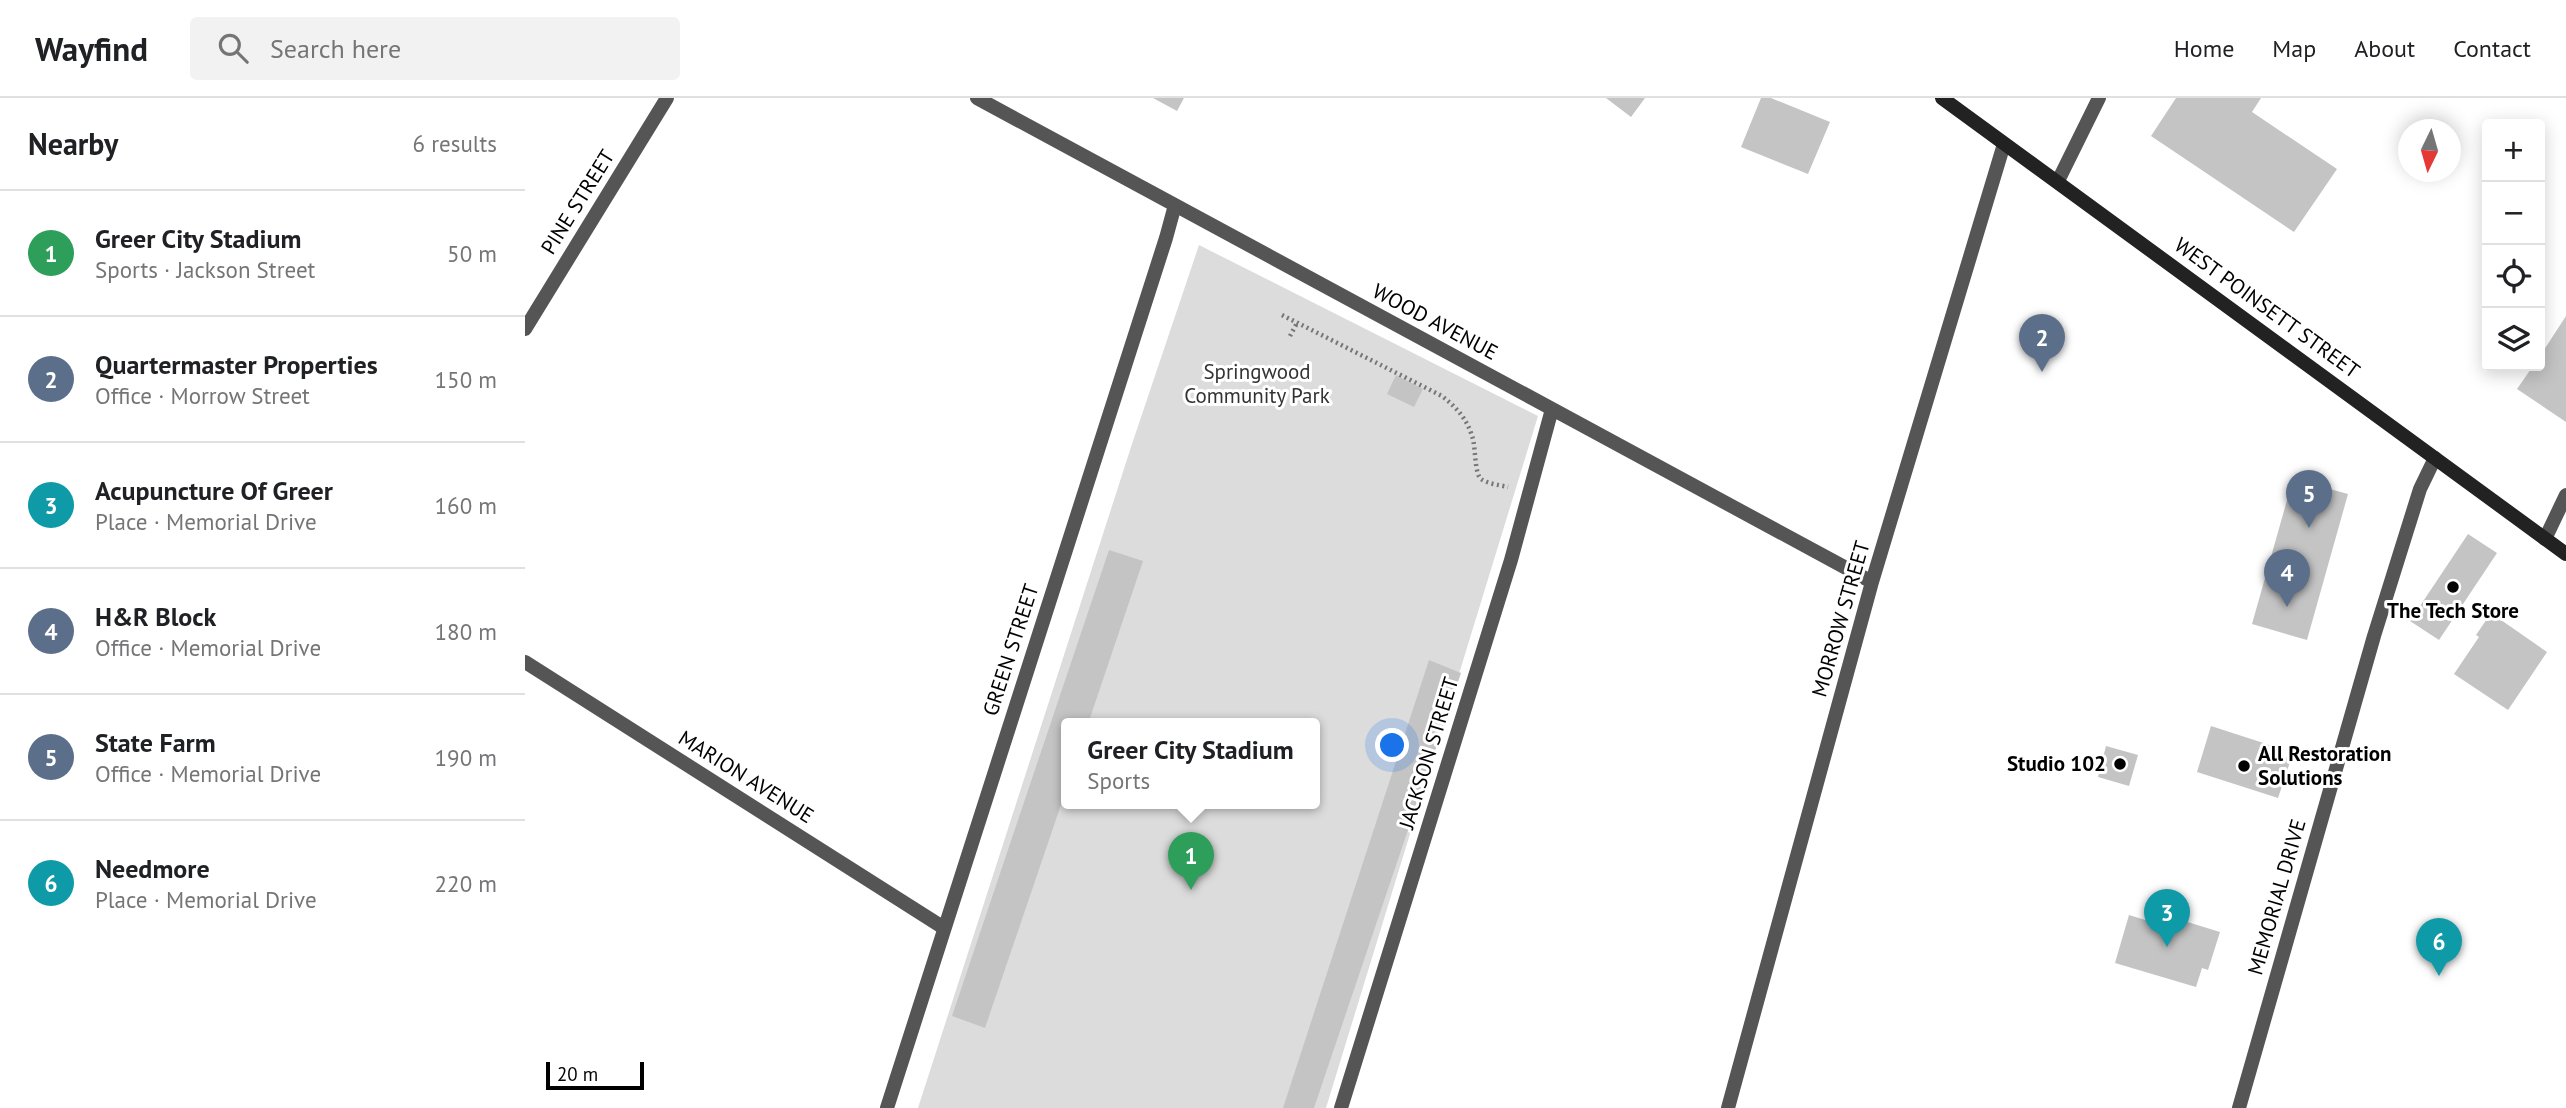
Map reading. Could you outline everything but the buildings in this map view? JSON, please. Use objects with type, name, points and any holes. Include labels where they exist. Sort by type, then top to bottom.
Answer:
[{"type":"main road","name":"WEST POINSETT STREET","points":[[1942,98],[2566,554]]},
{"type":"street","name":"PINE STREET","points":[[525,328],[667,98]]},
{"type":"street","name":"WOOD AVENUE","points":[[977,98],[1872,582]]},
{"type":"street","points":[[2058,181],[2099,98]]},
{"type":"street","name":"MORROW STREET","points":[[1728,1108],[1872,582],[2004,144]]},
{"type":"street","name":"GREEN STREET","points":[[887,1108],[1175,205]]},
{"type":"street","name":"JACKSON STREET","points":[[1341,1108],[1507,573],[1552,409]]},
{"type":"street","name":"MEMORIAL DRIVE","points":[[2239,1108],[2371,647],[2420,489],[2435,458]]},
{"type":"street","points":[[2545,539],[2566,495]]},
{"type":"street","name":"MARION AVENUE","points":[[525,662],[944,928]]},
{"type":"path","points":[[1282,315],[1443,396],[1455,405],[1466,421],[1473,437],[1477,474],[1483,481],[1529,493]]},
{"type":"path","points":[[1290,336],[1297,323]]},
{"type":"green space","name":"Springwood Community Park","points":[[1199,245],[1538,416],[1326,1108],[918,1108]]},
{"type":"place","name":"Quartermaster Properties","points":[[2042,372]]},
{"type":"place","name":"State Farm","points":[[2309,528]]},
{"type":"place","name":"The Tech Store","points":[[2453,587]]},
{"type":"place","name":"H&R Block","points":[[2287,607]]},
{"type":"place","name":"Studio 102","points":[[2120,764]]},
{"type":"place","name":"All Restoration Solutions","points":[[2244,766]]},
{"type":"place","name":"Greer City Stadium","points":[[1191,890]]},
{"type":"place","name":"Acupuncture Of Greer","points":[[2167,947]]},
{"type":"place","name":"Needmore","points":[[2439,976]]}]
